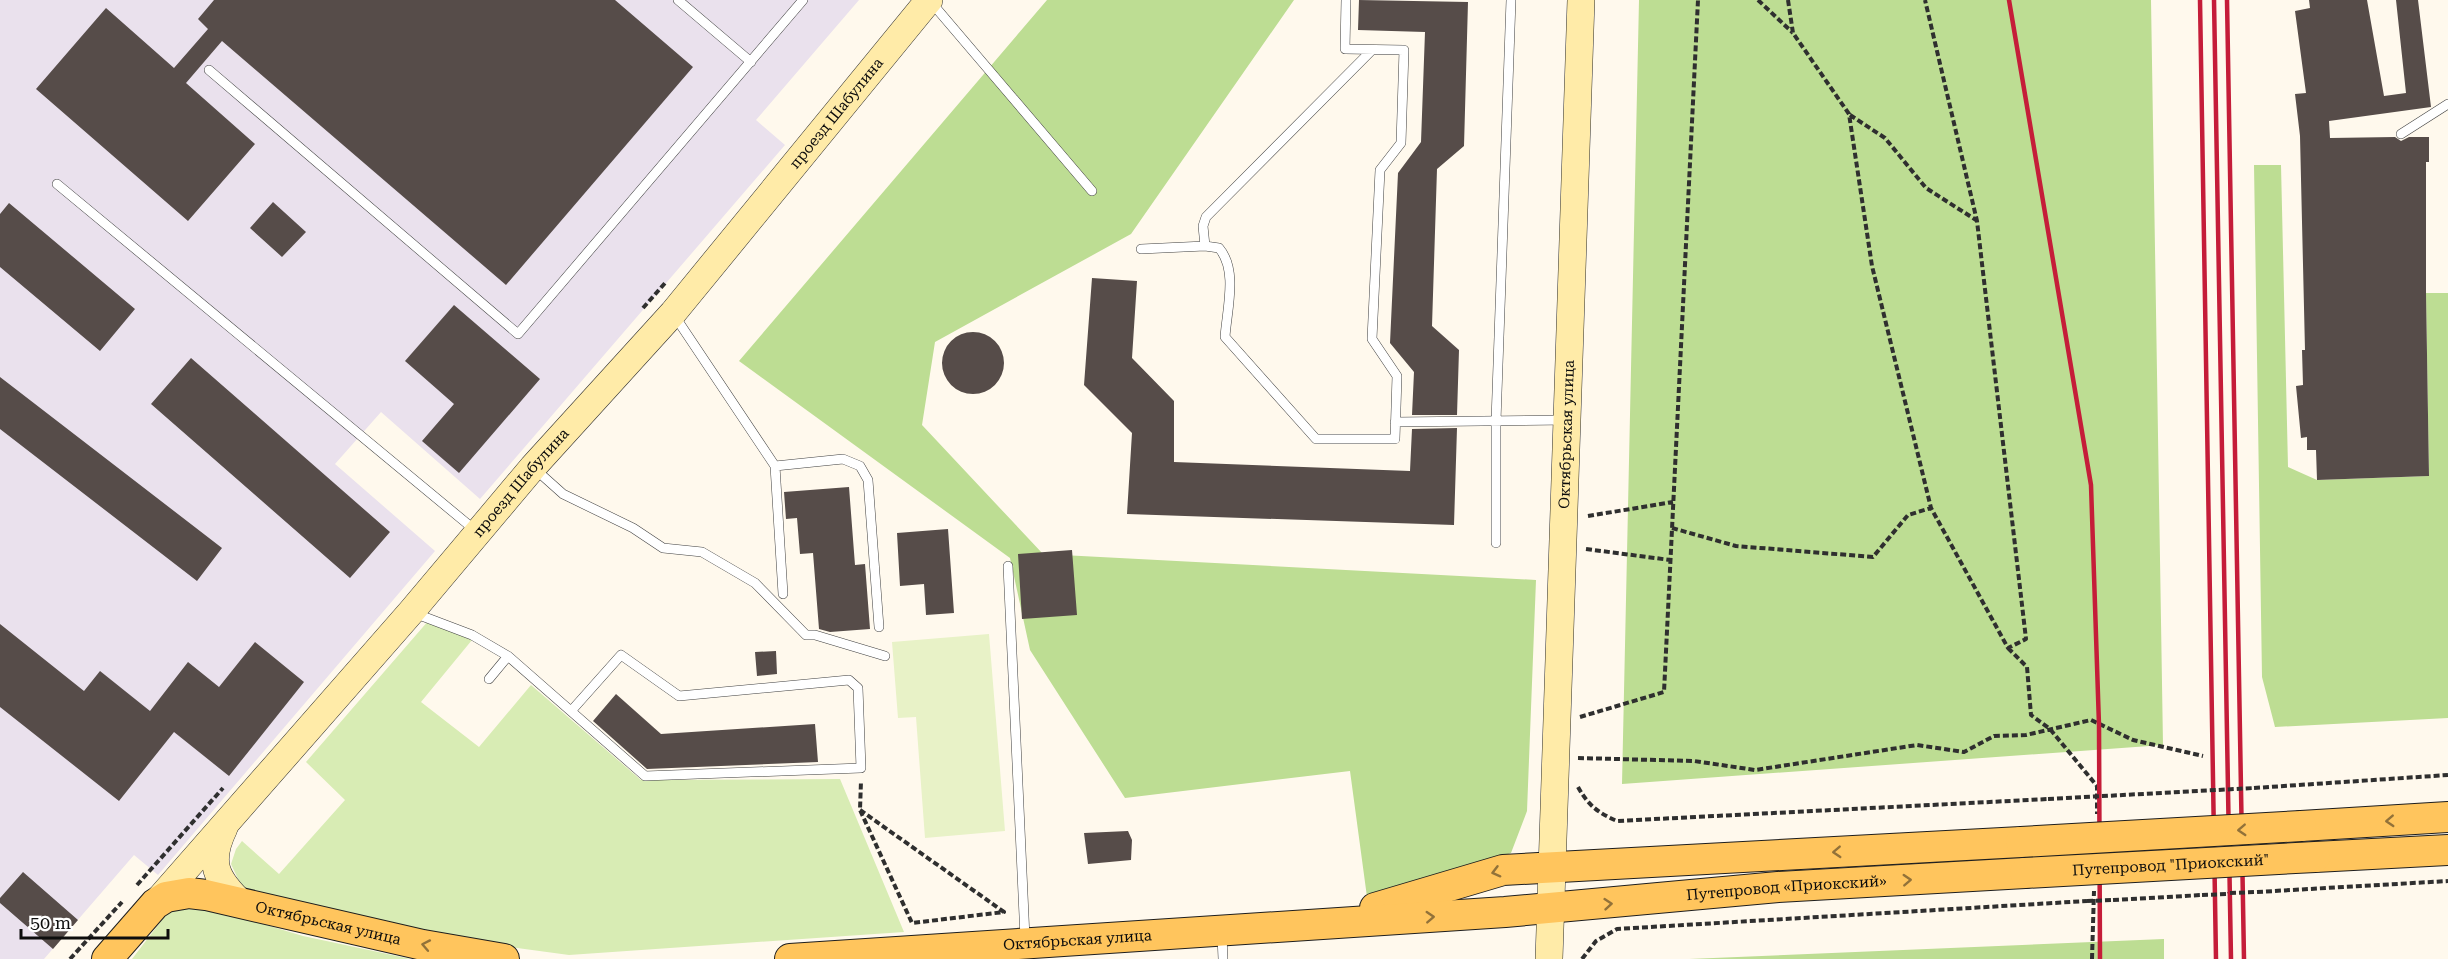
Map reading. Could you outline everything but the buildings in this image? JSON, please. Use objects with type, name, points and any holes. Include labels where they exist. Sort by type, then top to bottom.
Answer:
[{"type":"main road","name":"Путепровод \"Приокский\"","points":[[1554,868],[2448,818]]},
{"type":"main road","name":"Путепровод \"Приокский\"","points":[[2025,873],[2448,850]]},
{"type":"main road","name":"Октябрьская улица","points":[[804,958],[949,954],[1025,943],[1222,945],[1329,922],[1503,870],[1554,868]]},
{"type":"main road","name":"Путепровод «Приокский»","points":[[1550,909],[1778,887],[2025,873]]},
{"type":"main road","name":"Октябрьская улица","points":[[155,904],[166,897],[189,893],[423,945],[504,959]]},
{"type":"main road","name":"проезд Шабулина","points":[[112,956],[155,904]]},
{"type":"main road","name":"Октябрьская улица","points":[[1329,922],[1550,909]]},
{"type":"street","name":"проезд Шабулина","points":[[155,904],[411,612],[533,467],[673,314],[929,0]]},
{"type":"street","name":"Октябрьская улица","points":[[1549,959],[1554,868],[1565,420],[1581,0]]},
{"type":"street","points":[[228,819],[217,842],[214,858],[217,873],[226,888],[242,904]]},
{"type":"lane","points":[[678,0],[751,62]]},
{"type":"lane","points":[[209,70],[518,334],[803,0]]},
{"type":"lane","points":[[929,0],[1092,191]]},
{"type":"lane","points":[[1142,249],[1205,246],[1219,248],[1226,256],[1229,271],[1225,337],[1316,439],[1395,439],[1398,376],[1372,339],[1380,170],[1401,143],[1404,50],[1345,50],[1346,0]]},
{"type":"lane","points":[[1496,543],[1496,421],[1511,0]]},
{"type":"lane","points":[[1205,246],[1203,226],[1206,217],[1372,50]]},
{"type":"lane","points":[[2401,134],[2448,104]]},
{"type":"lane","points":[[57,184],[478,532]]},
{"type":"lane","points":[[673,314],[774,466],[783,594]]},
{"type":"lane","points":[[1395,422],[1565,420]]},
{"type":"lane","points":[[774,466],[843,459],[860,466],[868,480],[879,627]]},
{"type":"lane","points":[[533,467],[563,494],[633,528],[663,548],[702,552],[754,583],[806,635],[815,635],[885,656]]},
{"type":"lane","points":[[1008,566],[1025,943]]},
{"type":"lane","points":[[411,612],[472,636],[507,656],[572,710],[645,776],[861,768],[858,688],[849,680],[679,696],[621,655],[572,710]]},
{"type":"lane","points":[[489,679],[507,656]]},
{"type":"path","points":[[1580,717],[1664,692],[1698,0]]},
{"type":"path","points":[[1758,0],[1793,33],[1849,114],[1885,138],[1926,188],[1977,221]]},
{"type":"path","points":[[1788,0],[1793,33]]},
{"type":"path","points":[[1925,0],[1977,221],[2026,639],[2008,648]]},
{"type":"path","points":[[1849,114],[1872,266],[1930,508],[2008,648],[2027,667],[2031,715],[2050,729]]},
{"type":"path","points":[[1587,525],[1588,513],[1673,502]]},
{"type":"path","points":[[1672,528],[1736,546],[1873,557],[1908,515],[1930,508]]},
{"type":"path","points":[[1586,555],[1587,537]]},
{"type":"path","points":[[1586,549],[1670,560]]},
{"type":"path","points":[[1579,727],[1580,705]]},
{"type":"path","points":[[1578,758],[1694,761],[1755,770],[1917,745],[1964,752],[1994,736],[2026,735],[2091,720],[2133,740],[2203,756]]},
{"type":"path","points":[[1578,748],[1578,767]]},
{"type":"path","points":[[860,810],[1004,912],[912,923],[860,810],[861,768]]},
{"type":"path","points":[[1577,785],[1587,802],[1602,815],[1617,821],[2317,785],[2448,775]]},
{"type":"path","points":[[1582,959],[1596,941],[1617,928],[2448,881]]},
{"type":"shaded area","points":[[0,0],[859,0],[756,120],[785,145],[480,499],[381,412],[335,464],[435,551],[158,875],[134,855],[44,959],[0,959]]},
{"type":"green space","points":[[1047,0],[1294,0],[1131,234],[935,342],[922,425],[1043,554],[1536,580],[1527,811],[1511,853],[1474,867],[1367,897],[1350,771],[1125,798],[1030,650],[1010,558],[739,361]]},
{"type":"green space","points":[[1639,0],[2151,0],[2163,745],[1622,784]]},
{"type":"green space","points":[[2254,165],[2281,165],[2288,467],[2317,480],[2429,476],[2426,293],[2448,293],[2448,718],[2275,727],[2262,677]]},
{"type":"green space","points":[[429,620],[472,640],[421,702],[479,747],[531,685],[641,780],[840,779],[904,932],[569,955],[496,945],[249,893],[238,879],[231,864],[236,849],[242,841],[279,874],[345,800],[306,762]]},
{"type":"green space","points":[[989,634],[1005,831],[925,838],[916,717],[898,718],[892,642]]},
{"type":"green space","points":[[200,905],[303,936],[411,959],[132,959],[165,916],[177,906]]},
{"type":"green space","points":[[2164,939],[2164,959],[1689,959]]},
{"type":"railway","points":[[2009,0],[2091,485],[2099,725],[2100,959]]},
{"type":"railway","points":[[2200,0],[2216,959]]},
{"type":"railway","points":[[2214,0],[2231,959]]},
{"type":"railway","points":[[2227,0],[2244,959]]}]
